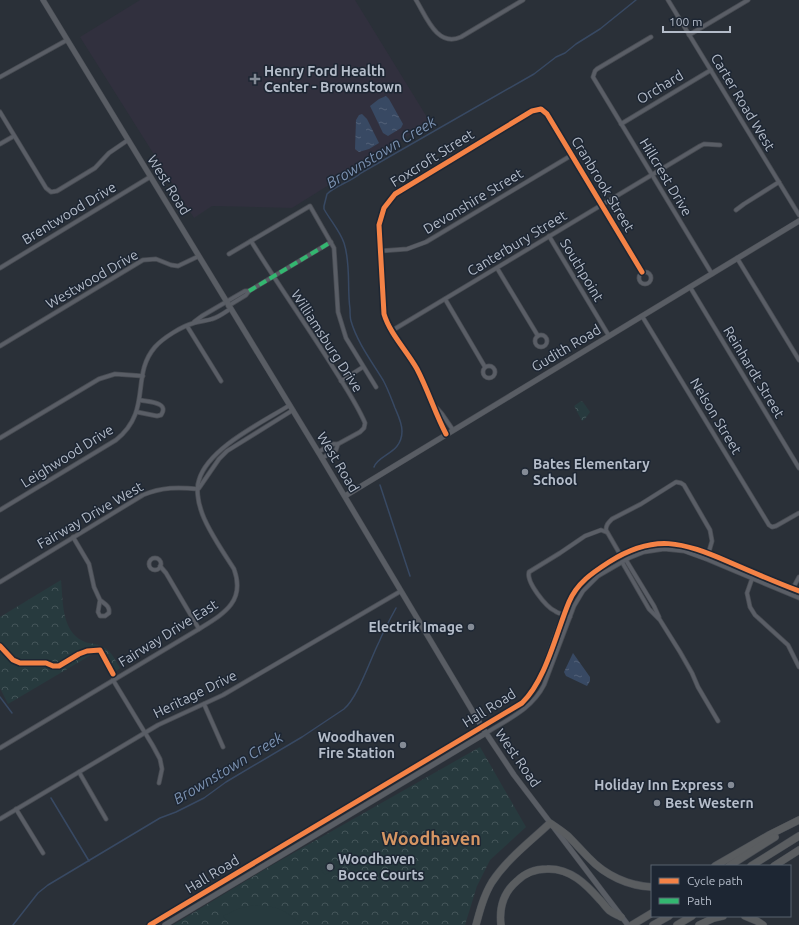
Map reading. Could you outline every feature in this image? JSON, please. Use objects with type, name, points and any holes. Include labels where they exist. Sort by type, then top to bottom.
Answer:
[{"type":"highway","points":[[717,865],[769,835],[799,821]]},
{"type":"highway","points":[[731,865],[799,821]]},
{"type":"highway","points":[[476,925],[484,898],[506,864],[550,823],[568,836],[590,860],[606,873],[632,884],[651,886]]},
{"type":"highway","points":[[752,865],[799,836]]},
{"type":"highway","points":[[776,865],[799,850]]},
{"type":"highway","points":[[501,925],[502,906],[510,888],[524,875],[546,868],[561,870],[578,878],[591,889],[610,911],[627,922],[651,913]]},
{"type":"highway","points":[[653,925],[666,917]]},
{"type":"highway","points":[[678,925],[690,917]]},
{"type":"highway","points":[[699,925],[718,917]]},
{"type":"highway","points":[[747,917],[763,925]]},
{"type":"street","name":"West Road","points":[[43,0],[345,496],[482,727],[514,775],[627,922]]},
{"type":"street","points":[[416,0],[436,32],[443,38],[447,39],[461,37],[524,0]]},
{"type":"street","name":"Carter Road West","points":[[668,0],[799,215]]},
{"type":"street","points":[[689,35],[748,0]]},
{"type":"street","name":"Hillcrest Drive","points":[[651,37],[595,71],[593,74],[594,79],[712,274]]},
{"type":"street","points":[[0,77],[67,40]]},
{"type":"street","name":"Orchard","points":[[621,124],[711,70]]},
{"type":"street","name":"Cranbrook Street","points":[[541,109],[547,114],[642,272]]},
{"type":"street","name":"Foxcroft Street","points":[[446,434],[437,417],[417,369],[386,320],[383,309],[379,229],[380,219],[384,208],[395,194],[532,111],[541,109]]},
{"type":"street","points":[[0,112],[46,188],[51,192],[57,191],[95,168],[109,153],[128,140]]},
{"type":"street","points":[[0,144],[14,136]]},
{"type":"street","name":"Canterbury Street","points":[[393,330],[700,146],[704,144],[720,145]]},
{"type":"street","name":"Devonshire Street","points":[[380,251],[407,249],[426,242],[572,155]]},
{"type":"street","name":"Brentwood Drive","points":[[0,268],[150,177]]},
{"type":"street","points":[[736,210],[779,182]]},
{"type":"street","points":[[229,254],[310,206],[335,251],[337,302],[340,321],[346,338],[376,387]]},
{"type":"street","name":"Gudith Road","points":[[345,496],[799,221]]},
{"type":"street","name":"Southpoint","points":[[549,236],[609,336]]},
{"type":"street","name":"Williamsburg Drive","points":[[251,241],[273,277],[296,308],[364,421],[365,425],[362,430],[338,444],[333,444],[318,452]]},
{"type":"street","points":[[228,305],[245,292],[331,242]]},
{"type":"street","name":"Westwood Drive","points":[[0,346],[143,260],[156,259],[178,266],[199,256]]},
{"type":"street","points":[[738,258],[799,360]]},
{"type":"street","points":[[497,268],[538,336]]},
{"type":"street","name":"Reinhardt Street","points":[[690,287],[799,468]]},
{"type":"street","points":[[444,299],[485,367]]},
{"type":"street","name":"Leighwood Drive","points":[[194,323],[202,316],[228,305]]},
{"type":"street","name":"Leighwood Drive","points":[[0,510],[116,440],[127,430],[137,412],[146,361],[155,348],[167,337],[187,326],[210,320],[228,305]]},
{"type":"street","name":"Nelson Street","points":[[642,316],[769,525],[772,527],[776,526],[799,513]]},
{"type":"street","points":[[187,326],[220,381]]},
{"type":"street","points":[[341,381],[363,367]]},
{"type":"street","points":[[0,438],[102,378],[120,374],[143,376]]},
{"type":"street","points":[[137,412],[157,416],[162,415],[164,411],[160,404],[140,400]]},
{"type":"street","name":"Foxcroft Street","points":[[432,402],[453,430]]},
{"type":"street","points":[[198,489],[198,480],[208,462],[225,446],[291,408]]},
{"type":"street","points":[[198,489],[218,459],[227,451],[291,408]]},
{"type":"street","points":[[242,435],[245,439]]},
{"type":"street","name":"Williamsburg Drive","points":[[322,458],[336,450],[338,444]]},
{"type":"street","points":[[706,560],[712,541],[710,530],[684,485],[678,482],[612,519],[606,527],[607,533],[624,561],[649,609],[660,620],[683,656],[698,687],[718,721]]},
{"type":"street","name":"Fairway Drive West","points":[[0,582],[150,492],[171,488],[198,489]]},
{"type":"street","name":"Fairway Drive East","points":[[0,748],[199,629],[227,610],[234,601],[237,592],[237,580],[234,569],[202,515],[198,489]]},
{"type":"street","points":[[570,617],[554,611],[545,604],[529,578],[529,572],[590,533],[601,530],[607,533]]},
{"type":"street","points":[[73,537],[88,561],[94,587],[100,600]]},
{"type":"street","name":"Hall Road","points":[[150,925],[522,703],[535,688],[573,595],[583,581],[594,571],[620,556],[641,546],[664,543],[686,545],[799,591]]},
{"type":"street","name":"Hall Road","points":[[165,925],[440,762],[526,708],[540,693],[578,598],[587,585],[598,576],[624,561],[644,552],[664,549],[684,551],[799,598]]},
{"type":"street","points":[[160,566],[166,573],[199,629]]},
{"type":"street","points":[[754,573],[747,593],[750,607],[755,615],[788,645],[799,667]]},
{"type":"street","points":[[790,594],[799,577]]},
{"type":"street","name":"Heritage Drive","points":[[0,819],[166,720],[223,695],[401,591]]},
{"type":"street","points":[[542,673],[547,675]]},
{"type":"street","points":[[114,680],[160,759],[162,769],[159,783]]},
{"type":"street","points":[[522,703],[526,708]]},
{"type":"street","points":[[204,704],[223,748]]},
{"type":"street","points":[[455,743],[459,750]]},
{"type":"street","points":[[436,755],[440,762]]},
{"type":"street","points":[[79,772],[106,819]]},
{"type":"street","points":[[380,788],[383,795]]},
{"type":"street","points":[[16,809],[43,853]]},
{"type":"street","points":[[291,841],[295,847]]},
{"type":"street","points":[[212,888],[216,894]]},
{"type":"shaded area","name":"Henry Ford Health Center - Brownstown","points":[[140,0],[355,0],[430,122],[292,208],[212,206],[194,218],[80,37]]},
{"type":"green space","points":[[581,401],[590,412],[582,421],[574,406]]},
{"type":"green space","points":[[61,580],[64,614],[71,630],[84,642],[95,644],[108,650],[113,655],[120,668],[110,676],[96,652],[8,704],[0,688],[0,617]]},
{"type":"green space","points":[[480,747],[526,827],[490,860],[477,886],[465,925],[173,925],[267,868]]},
{"type":"green space","name":"Woodhaven Bocce Courts","points":[[335,859],[340,867],[325,875],[320,868]]},
{"type":"green space","points":[[254,905],[269,906],[286,912],[302,925],[230,925],[223,916],[238,909]]},
{"type":"water","points":[[386,96],[403,124],[401,128],[388,136],[383,133],[370,106]]},
{"type":"water","points":[[362,114],[367,119],[379,143],[369,149],[359,152],[355,149],[356,120],[359,115]]},
{"type":"water","points":[[573,653],[590,677],[590,681],[587,686],[566,676],[564,672]]},
{"type":"waterway","name":"Brownstown Creek","points":[[374,467],[380,459],[394,449],[398,444],[401,439],[401,425],[399,416],[385,383],[361,344],[351,321],[346,251],[340,234],[324,209],[327,194],[534,74],[556,57],[565,53],[576,44],[600,29],[636,0]]},
{"type":"waterway","name":"Brownstown Creek","points":[[380,485],[410,576]]},
{"type":"waterway","name":"Brownstown Creek","points":[[13,925],[38,893],[48,885],[160,818],[204,798],[226,782],[302,737],[344,709],[359,687],[396,608]]},
{"type":"waterway","points":[[0,697],[12,713]]},
{"type":"waterway","points":[[51,798],[89,861]]},
{"type":"marked path","points":[[249,291],[331,242]]},
{"type":"cycle path","points":[[446,434],[417,369],[394,335],[384,314],[379,225],[384,208],[395,194],[532,111],[541,109],[547,114],[642,272]]},
{"type":"cycle path","points":[[150,925],[522,703],[538,682],[550,656],[569,602],[576,589],[597,570],[625,553],[655,544],[669,544],[697,549],[799,591]]},
{"type":"cycle path","points":[[0,646],[13,660],[20,663],[46,663],[53,666],[59,666],[87,651],[100,650],[113,674]]},
{"type":"place","name":"Henry Ford Health Center - Brownstown","points":[[255,79]]},
{"type":"place","name":"Bates Elementary School","points":[[525,472]]},
{"type":"place","name":"Electrik Image","points":[[471,627]]},
{"type":"place","name":"Woodhaven Fire Station","points":[[403,745]]},
{"type":"place","name":"Holiday Inn Express","points":[[731,785]]},
{"type":"place","name":"Best Western","points":[[657,803]]},
{"type":"place","name":"Woodhaven Bocce Courts","points":[[330,867]]},
{"type":"district","name":"Woodhaven","points":[[431,838]]}]
